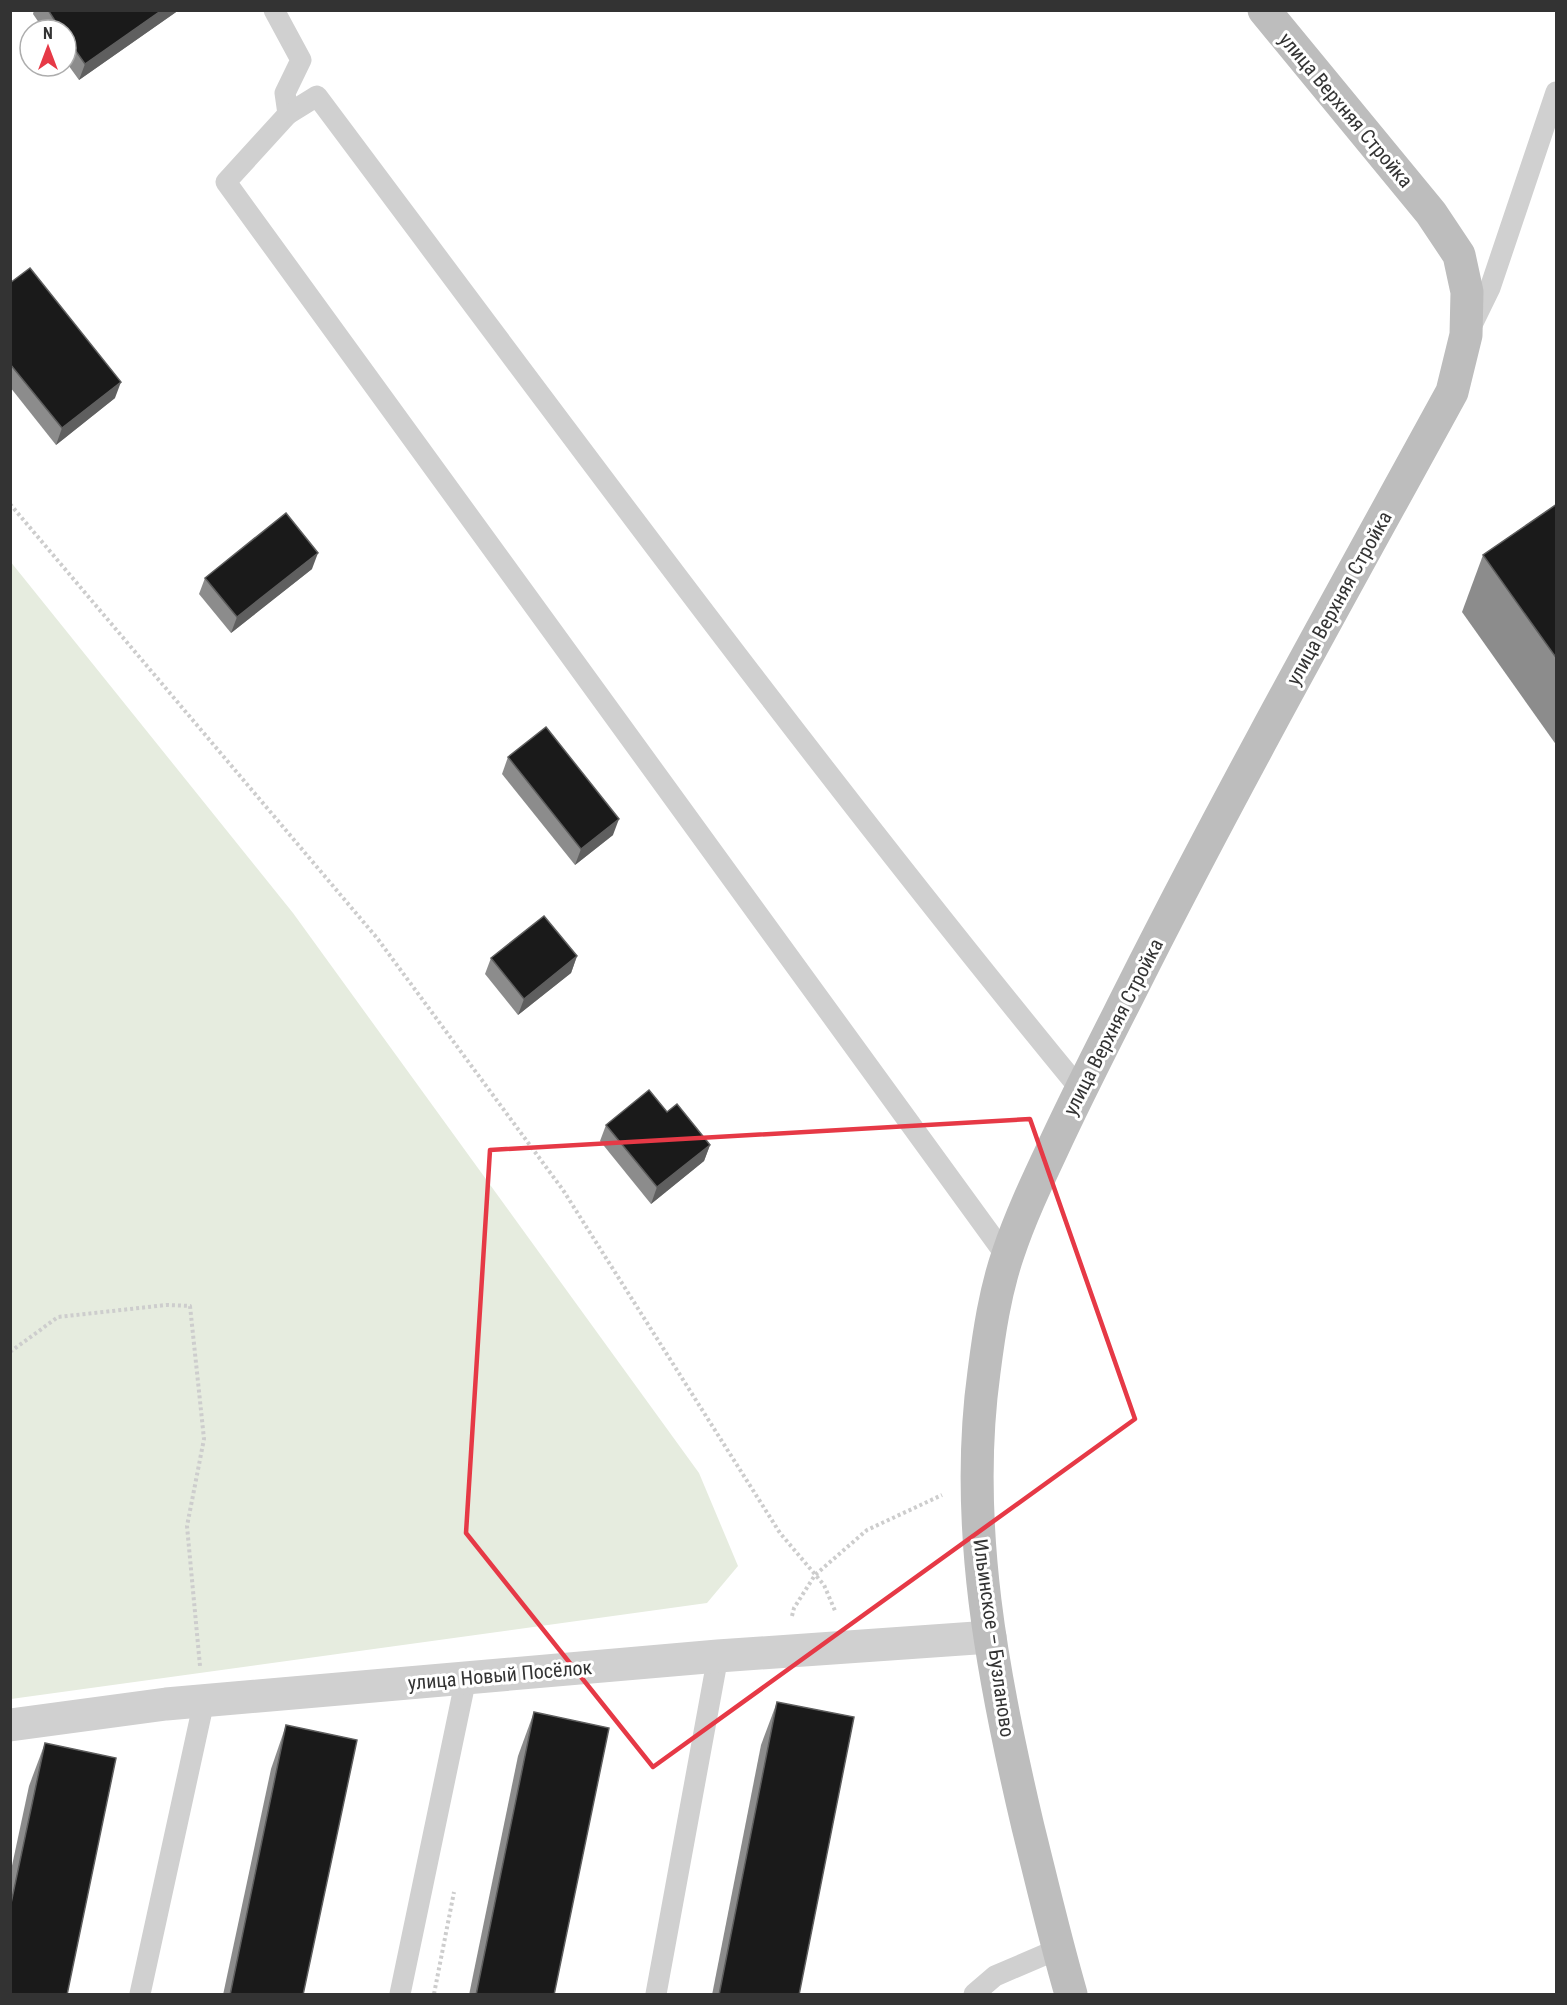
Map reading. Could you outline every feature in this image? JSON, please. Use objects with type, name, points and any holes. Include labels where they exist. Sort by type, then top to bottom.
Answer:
[{"type":"street","name":"улица Верхняя Стройка","points":[[1025,1208],[1080,1089],[1205,843],[1452,392],[1466,335],[1467,292],[1459,255],[1431,213],[1264,10]]},
{"type":"street","name":"Ильинское – Бузланово","points":[[1025,1208],[1007,1257],[993,1313],[983,1375],[978,1434],[979,1516],[985,1602],[1010,1749],[1071,1995]]},
{"type":"street","name":"улица Новый Посёлок","points":[[10,1725],[165,1704],[718,1656],[990,1637]]},
{"type":"lane","points":[[274,10],[301,60],[285,93],[288,114]]},
{"type":"lane","points":[[1466,335],[1490,288],[1557,92]]},
{"type":"lane","points":[[1007,1257],[226,182],[288,114],[317,96],[692,597],[975,961],[1080,1089]]},
{"type":"lane","points":[[656,1995],[718,1656]]},
{"type":"lane","points":[[400,1995],[466,1678]]},
{"type":"lane","points":[[140,1995],[204,1701]]},
{"type":"lane","points":[[974,1995],[995,1976],[1058,1950]]},
{"type":"path","points":[[10,504],[376,938],[563,1191],[780,1533],[824,1585],[850,1647]]},
{"type":"path","points":[[10,1352],[58,1317],[166,1305],[190,1306],[204,1439],[187,1526],[204,1701]]},
{"type":"path","points":[[782,1652],[794,1608],[815,1575],[867,1530],[978,1479]]},
{"type":"highlighted area","points":[[1030,1119],[1135,1419],[653,1767],[466,1533],[490,1150]]},
{"type":"shaded area","points":[[10,561],[293,913],[699,1473],[738,1566],[707,1603],[11,1699]]},
{"type":"building","points":[[48,10],[162,10],[85,64],[78,54],[78,18],[53,18]]},
{"type":"building","points":[[30,268],[121,382],[62,428],[10,364],[10,283]]},
{"type":"building","points":[[1557,504],[1557,659],[1483,555]]},
{"type":"building","points":[[286,513],[318,553],[237,617],[205,578]]},
{"type":"building","points":[[546,727],[619,819],[581,849],[508,757]]},
{"type":"building","points":[[544,916],[577,956],[524,999],[491,958]]},
{"type":"building","points":[[649,1090],[667,1112],[677,1104],[710,1145],[657,1187],[606,1125]]},
{"type":"building","points":[[777,1702],[854,1717],[799,1995],[719,1995]]},
{"type":"building","points":[[534,1712],[609,1728],[554,1995],[476,1995]]},
{"type":"building","points":[[286,1725],[357,1740],[303,1995],[230,1995]]},
{"type":"building","points":[[45,1743],[116,1758],[67,1995],[10,1995],[10,1908]]}]
